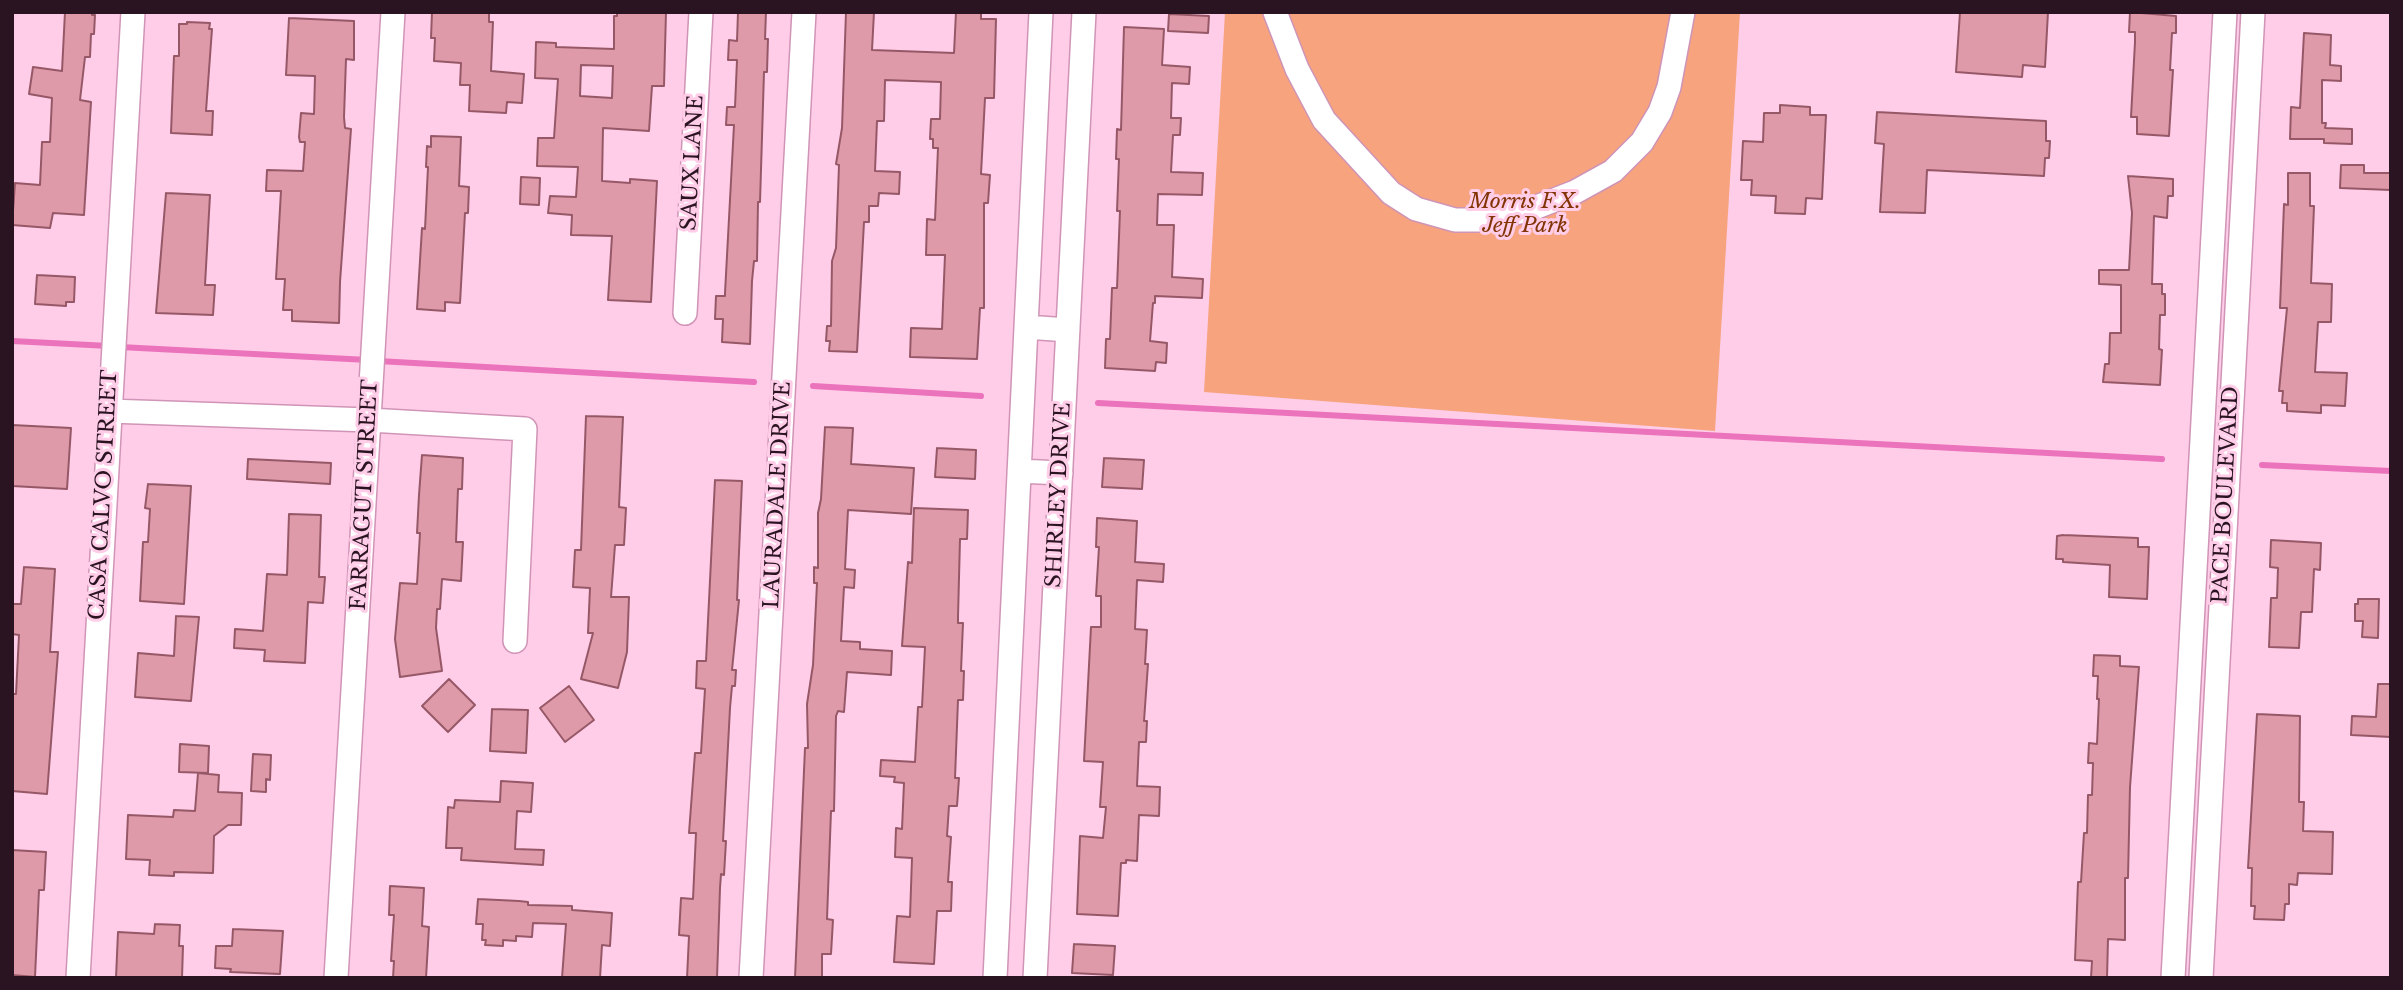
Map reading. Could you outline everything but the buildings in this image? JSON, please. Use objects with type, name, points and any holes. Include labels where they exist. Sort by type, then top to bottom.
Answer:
[{"type":"street","name":"CASA CALVO STREET","points":[[78,978],[133,12]]},
{"type":"street","name":"FARRAGUT STREET","points":[[336,978],[393,12]]},
{"type":"street","name":"SAUX LANE","points":[[685,313],[701,12]]},
{"type":"street","name":"LAURADALE DRIVE","points":[[751,978],[804,12]]},
{"type":"street","name":"SHIRLEY DRIVE","points":[[995,978],[1041,12]]},
{"type":"street","name":"SHIRLEY DRIVE","points":[[1035,978],[1084,12]]},
{"type":"street","points":[[1275,12],[1297,69],[1324,120],[1391,193],[1416,209],[1455,220],[1483,220],[1529,210],[1575,192],[1613,171],[1643,142],[1660,112],[1669,87],[1684,12]]},
{"type":"street","name":"PACE BOULEVARD","points":[[2173,978],[2225,12]]},
{"type":"street","name":"PACE BOULEVARD","points":[[2200,978],[2253,12]]},
{"type":"street","points":[[2219,118],[2247,120]]},
{"type":"street","points":[[1026,327],[1068,330]]},
{"type":"street","points":[[109,411],[369,420],[525,429],[515,641]]},
{"type":"street","points":[[1019,471],[1061,473]]},
{"type":"street","points":[[2197,503],[2225,505]]},
{"type":"street","points":[[2182,801],[2210,802]]},
{"type":"green space","name":"Morris F.X. Jeff Park","points":[[1225,12],[1740,12],[1715,431],[1204,392]]},
{"type":"waterway","points":[[12,341],[109,346]]},
{"type":"waterway","points":[[120,347],[368,360]]},
{"type":"waterway","points":[[378,361],[754,382]]},
{"type":"waterway","points":[[813,386],[981,396]]},
{"type":"waterway","points":[[1098,403],[2162,459]]},
{"type":"waterway","points":[[2262,465],[2391,471]]}]
